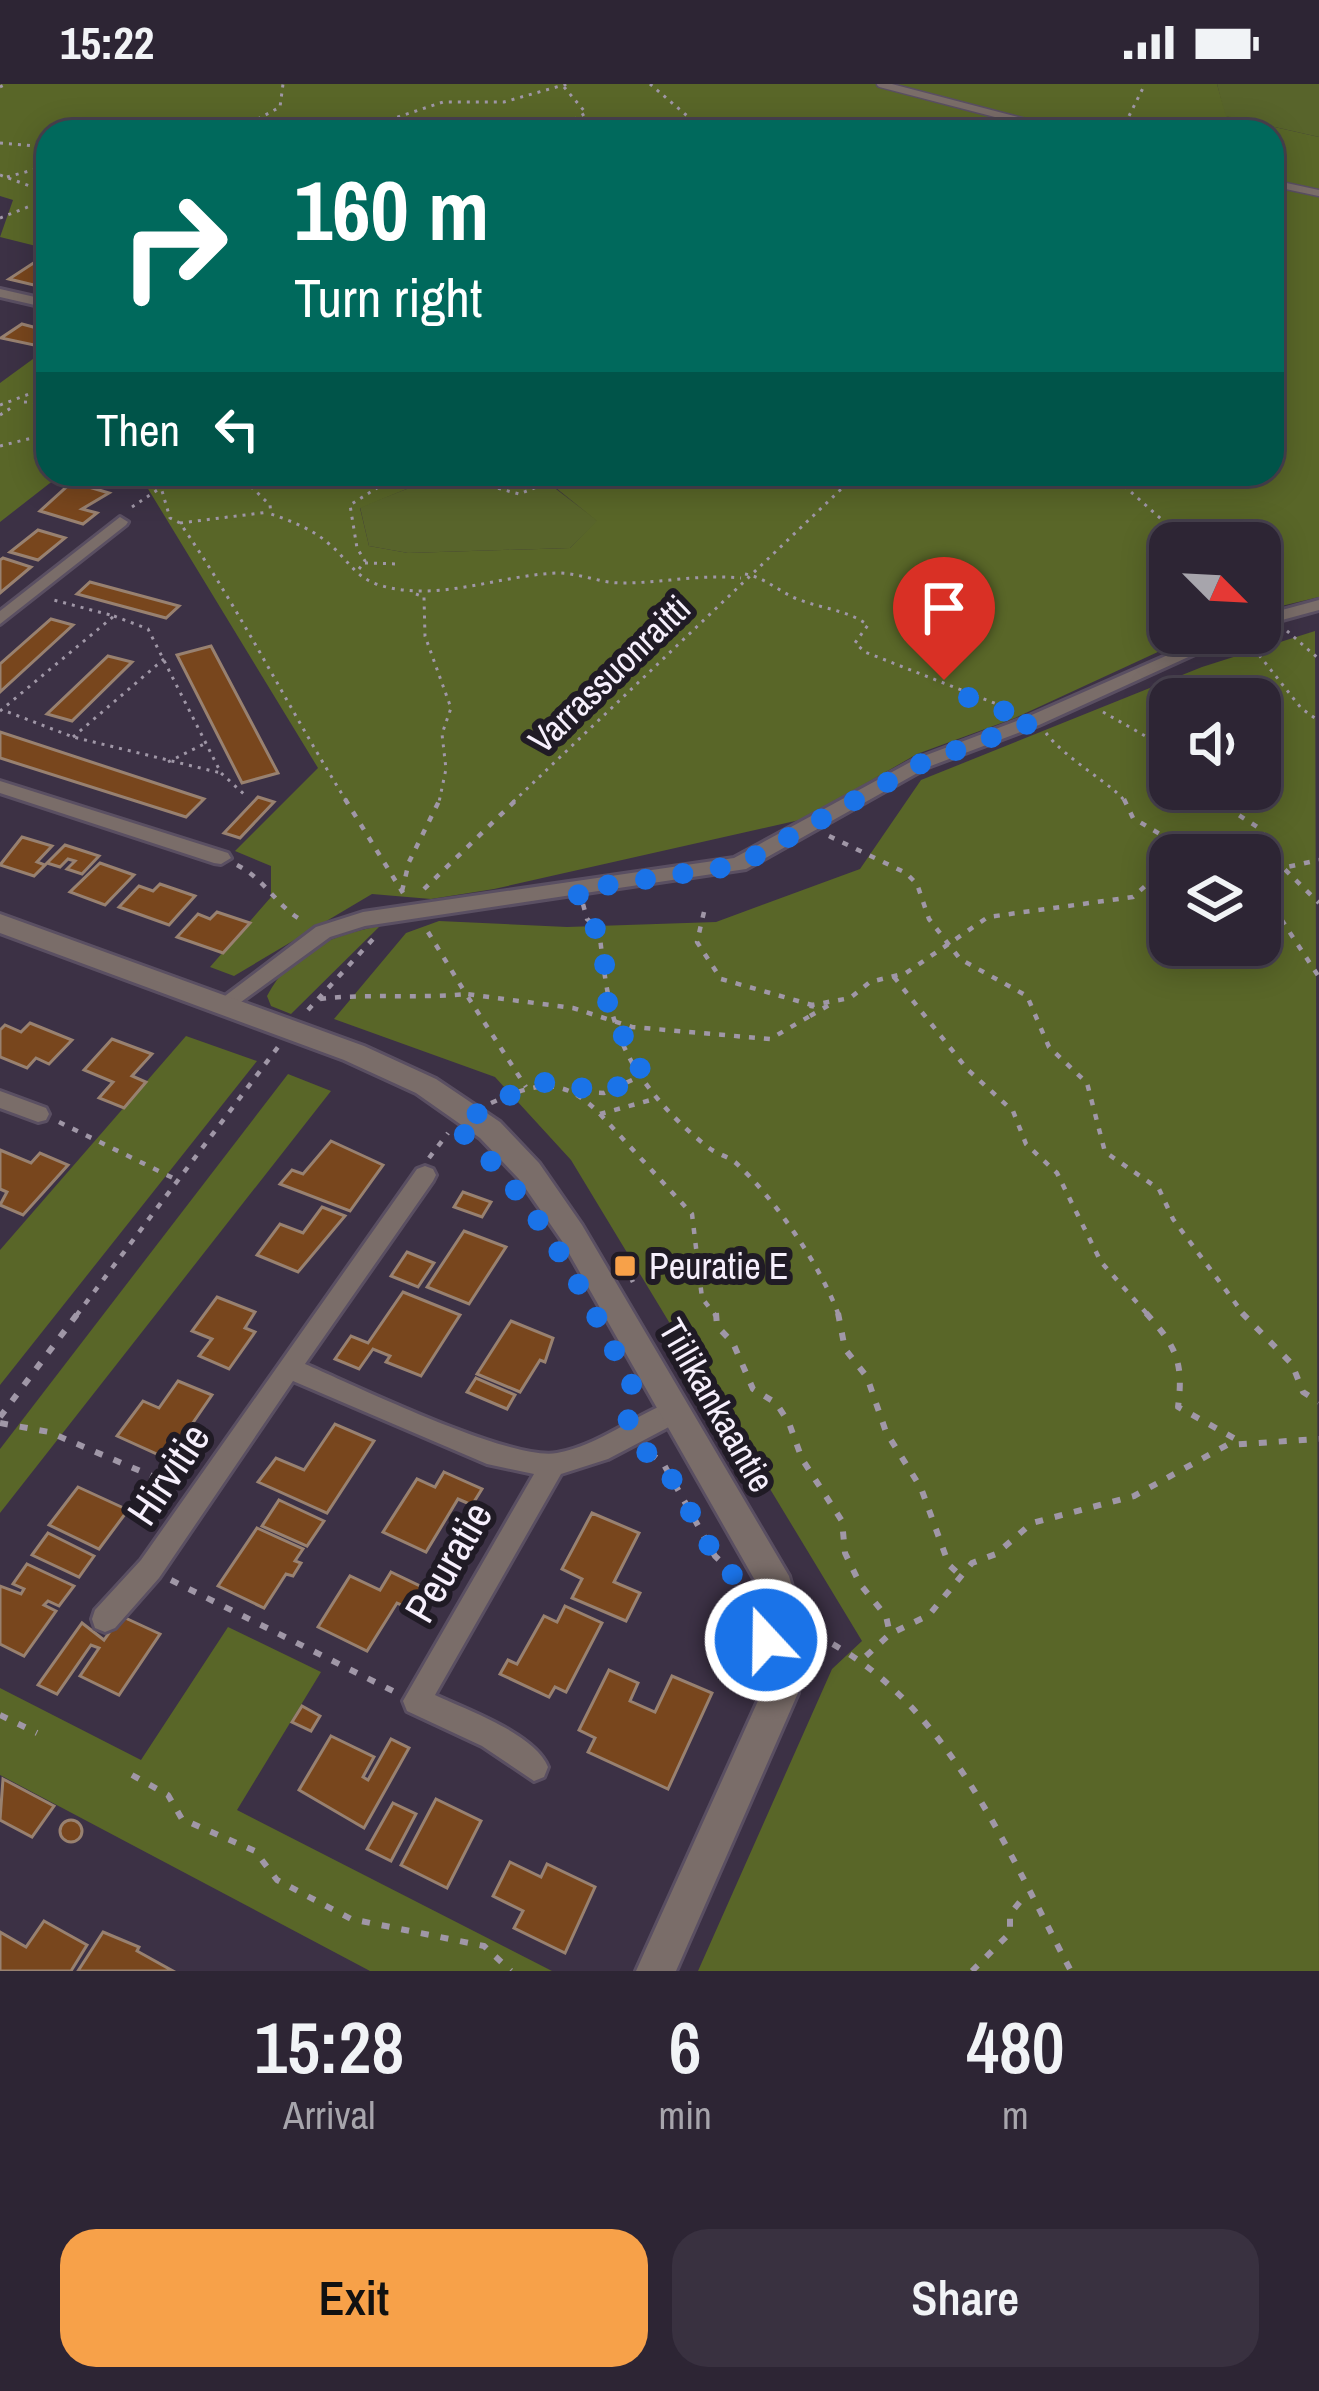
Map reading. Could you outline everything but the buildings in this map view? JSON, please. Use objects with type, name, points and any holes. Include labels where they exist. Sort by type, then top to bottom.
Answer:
[{"type":"street","points":[[0,292],[36,301]]},
{"type":"street","points":[[0,619],[119,522]]},
{"type":"street","points":[[1281,615],[1319,605]]},
{"type":"street","points":[[223,1005],[323,932],[408,908],[576,890],[739,865],[922,763],[1033,722],[1185,654]]},
{"type":"street","points":[[0,787],[221,858]]},
{"type":"street","name":"Tiilikankaantie","points":[[0,923],[397,1072],[507,1146],[550,1198],[777,1587],[786,1626],[779,1693],[656,1971]]},
{"type":"street","points":[[0,1099],[38,1114]]},
{"type":"street","name":"Hirvitie","points":[[105,1618],[150,1569],[425,1175]]},
{"type":"street","points":[[288,1368],[496,1456],[552,1466],[599,1451],[675,1411]]},
{"type":"street","name":"Peuratie","points":[[417,1701],[552,1466]]},
{"type":"street","points":[[417,1701],[492,1736],[534,1767]]},
{"type":"lane","points":[[880,84],[1018,120]]},
{"type":"lane","points":[[1284,186],[1319,193]]},
{"type":"path","points":[[0,87],[6,84]]},
{"type":"path","points":[[256,120],[280,107],[283,84]]},
{"type":"path","points":[[650,84],[692,120]]},
{"type":"path","points":[[1127,120],[1145,84]]},
{"type":"path","points":[[388,120],[443,102],[504,102],[566,85],[586,113],[574,120]]},
{"type":"path","points":[[0,143],[36,147]]},
{"type":"path","points":[[7,177],[36,169]]},
{"type":"path","points":[[0,175],[36,188]]},
{"type":"path","points":[[0,218],[36,204]]},
{"type":"path","points":[[0,415],[36,393]]},
{"type":"path","points":[[0,405],[36,403]]},
{"type":"path","points":[[0,446],[36,437]]},
{"type":"path","points":[[119,522],[160,486]]},
{"type":"path","points":[[163,486],[161,494],[170,518],[180,524],[238,607],[245,631],[267,656],[283,699],[408,908],[526,1087]]},
{"type":"path","points":[[250,486],[270,505],[269,512]]},
{"type":"path","points":[[365,563],[350,506],[381,486]]},
{"type":"path","points":[[490,486],[519,494],[540,486]]},
{"type":"path","name":"Varrassuonraitti","points":[[0,1420],[315,1002],[743,576],[807,525],[844,486]]},
{"type":"path","points":[[1124,486],[1165,522]]},
{"type":"path","points":[[180,524],[269,512],[333,546],[344,564],[374,583],[411,591],[446,592],[478,581],[562,572],[620,583],[699,574],[778,583],[792,596],[856,615],[868,625],[855,643],[865,652],[935,675],[954,692],[1033,722],[1076,769],[1120,791],[1132,818],[1159,834]]},
{"type":"path","points":[[357,570],[365,563],[399,564]]},
{"type":"path","points":[[402,891],[403,867],[431,824],[441,793],[446,774],[436,746],[451,708],[425,636],[424,597],[411,591]]},
{"type":"path","points":[[31,594],[148,629],[221,772],[246,796]]},
{"type":"path","points":[[114,616],[3,711],[165,763],[221,772]]},
{"type":"path","points":[[1255,654],[1319,721]]},
{"type":"path","points":[[74,737],[164,659]]},
{"type":"path","points":[[1080,701],[1149,739]]},
{"type":"path","points":[[165,763],[206,743]]},
{"type":"path","points":[[1226,810],[1263,834]]},
{"type":"path","points":[[811,827],[906,873],[916,884],[928,919],[960,959]]},
{"type":"path","points":[[221,858],[259,875],[280,896],[285,911],[323,932]]},
{"type":"path","points":[[1281,865],[1319,860]]},
{"type":"path","points":[[1281,868],[1319,903]]},
{"type":"path","points":[[315,1002],[375,992],[418,998],[466,994],[502,1004],[572,1008],[617,1023],[770,1039],[870,982],[894,977],[940,954],[949,941],[998,914],[1129,897],[1149,882]]},
{"type":"path","points":[[576,890],[586,919],[598,928],[608,1007],[625,1050],[658,1098],[711,1150],[735,1162],[811,1257],[838,1312],[844,1349],[867,1377],[886,1432],[921,1488],[949,1565],[960,1575]]},
{"type":"path","points":[[704,912],[697,942],[721,979],[812,1005],[834,1002]]},
{"type":"path","points":[[1281,919],[1319,977]]},
{"type":"path","points":[[940,954],[960,959],[1033,1002],[1049,1047],[1087,1083],[1105,1152],[1159,1189],[1173,1219],[1219,1274],[1226,1296],[1292,1364],[1303,1392],[1319,1402]]},
{"type":"path","points":[[894,977],[968,1069],[1013,1111],[1027,1144],[1057,1173],[1101,1262],[1177,1347],[1184,1369],[1178,1407],[1241,1442]]},
{"type":"path","points":[[810,1016],[812,1005]]},
{"type":"path","points":[[425,1175],[429,1157],[463,1120],[526,1087],[548,1081],[604,1093],[645,1074]]},
{"type":"path","points":[[584,1092],[692,1214],[702,1298],[716,1312],[717,1326],[733,1343],[753,1389],[776,1403],[787,1420],[805,1464],[842,1521],[845,1553],[860,1584],[886,1616],[890,1634]]},
{"type":"path","points":[[600,1114],[658,1098]]},
{"type":"path","points":[[38,1114],[178,1180]]},
{"type":"path","points":[[0,1420],[49,1432],[200,1496]]},
{"type":"path","points":[[634,1432],[663,1463],[715,1556],[746,1586]]},
{"type":"path","points":[[1071,1971],[980,1803],[912,1706],[866,1656],[890,1634],[929,1615],[952,1593],[960,1575],[1032,1523],[1134,1496],[1226,1444],[1319,1439]]},
{"type":"path","points":[[150,1569],[417,1701]]},
{"type":"path","points":[[0,1715],[38,1733]]},
{"type":"path","points":[[132,1775],[168,1796],[182,1819],[255,1851],[277,1880],[351,1919],[484,1946],[511,1971]]},
{"type":"path","points":[[972,1971],[1010,1933],[1010,1914],[1027,1893]]},
{"type":"green space","points":[[0,84],[1217,84],[1226,116],[1244,120],[36,120],[36,246],[0,237],[13,200],[0,196]]},
{"type":"green space","points":[[1217,84],[1319,84],[1319,137],[1284,129],[1284,120],[1225,116]]},
{"type":"green space","points":[[1284,129],[1319,137],[1319,597],[1281,606],[1281,522],[1149,522],[1149,654],[1154,654],[1015,718],[917,754],[804,819],[494,889],[431,899],[372,894],[234,976],[210,967],[271,897],[271,866],[235,851],[318,768],[146,486],[414,486],[360,508],[369,546],[408,553],[570,548],[597,521],[557,486],[1284,486]]},
{"type":"green space","points":[[36,357],[36,486],[46,486],[0,522],[0,383]]},
{"type":"green space","points":[[414,486],[557,486],[598,521],[570,548],[408,553],[369,546],[360,507]]},
{"type":"green space","points":[[1315,631],[1319,1971],[698,1971],[832,1669],[862,1641],[571,1160],[495,1077],[334,1019],[406,933],[439,921],[567,927],[716,922],[860,869],[921,780],[1149,688],[1149,810],[1281,810],[1281,678],[1175,678],[1243,654],[1281,654],[1281,642]]},
{"type":"green space","points":[[380,926],[291,1014],[271,1006],[267,996],[300,956],[346,934]]},
{"type":"green space","points":[[186,1036],[257,1061],[0,1385],[0,1250]]},
{"type":"green space","points":[[288,1074],[331,1091],[0,1513],[0,1449]]},
{"type":"green space","points":[[228,1627],[321,1672],[237,1810],[552,1971],[370,1971],[0,1775],[0,1688],[141,1760]]},
{"type":"place","name":"Peuratie E","points":[[625,1266]]},
{"type":"route","points":[[766,1640],[754,1598],[715,1556],[663,1463],[646,1452],[634,1432],[626,1416],[634,1389],[538,1218],[490,1156],[455,1126],[532,1083],[556,1082],[604,1093],[645,1074],[625,1050],[623,1033],[608,1007],[603,944],[598,928],[586,919],[576,890],[739,865],[922,763],[1033,722],[1019,712],[954,692],[944,680]]}]
